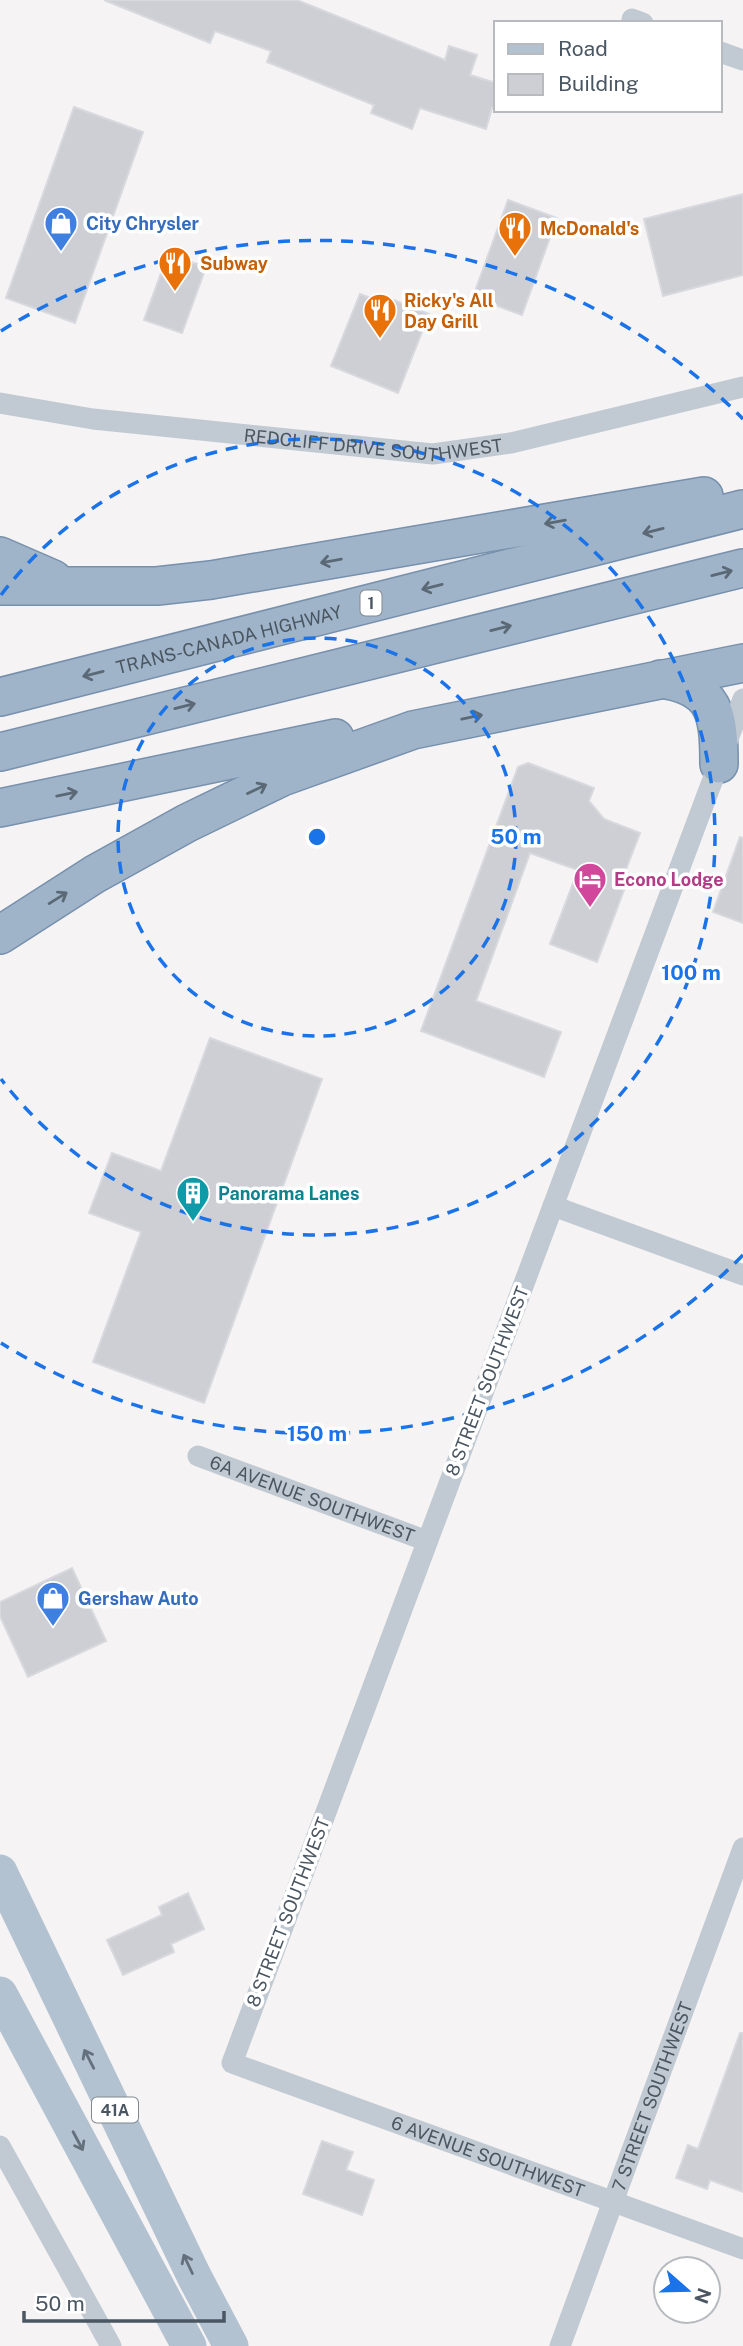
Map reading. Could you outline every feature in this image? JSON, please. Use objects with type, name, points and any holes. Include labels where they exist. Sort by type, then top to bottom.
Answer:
[{"type":"highway","points":[[0,586],[77,589],[158,586],[276,571],[743,489]]},
{"type":"highway","name":"TRANS-CANADA HIGHWAY","points":[[0,697],[743,509]]},
{"type":"highway","points":[[0,556],[77,589]]},
{"type":"highway","points":[[0,752],[743,568]]},
{"type":"highway","points":[[0,935],[94,874],[187,823],[282,777],[413,730],[743,663]]},
{"type":"highway","points":[[660,679],[692,686],[711,705],[719,733],[719,764]]},
{"type":"highway","points":[[0,808],[366,732],[413,730]]},
{"type":"main road","name":"41A","points":[[0,1872],[194,2276],[231,2346]]},
{"type":"main road","name":"41A","points":[[0,1994],[189,2346]]},
{"type":"street","points":[[722,53],[743,60]]},
{"type":"street","name":"REDCLIFF DRIVE SOUTHWEST","points":[[0,403],[93,419],[433,454],[511,443],[743,387]]},
{"type":"street","name":"8 STREET SOUTHWEST","points":[[232,2063],[743,699]]},
{"type":"street","points":[[553,1206],[743,1275]]},
{"type":"street","name":"6A AVENUE SOUTHWEST","points":[[198,1456],[427,1541]]},
{"type":"street","name":"7 STREET SOUTHWEST","points":[[560,2346],[743,1848]]},
{"type":"street","name":"6 AVENUE SOUTHWEST","points":[[232,2063],[743,2249]]},
{"type":"street","points":[[0,2146],[111,2346]]},
{"type":"building","points":[[104,0],[297,0],[445,60],[449,46],[477,55],[470,75],[494,82],[494,108],[486,129],[420,108],[412,129],[371,113],[374,105],[267,62],[271,51],[215,31],[210,43]]},
{"type":"building","name":"City Chrysler","points":[[74,107],[143,132],[75,323],[6,298]]},
{"type":"building","points":[[743,194],[743,275],[663,296],[644,219]]},
{"type":"building","name":"McDonald's","points":[[508,200],[557,218],[522,315],[473,297]]},
{"type":"building","name":"Subway","points":[[168,254],[206,267],[182,333],[144,320]]},
{"type":"building","name":"Ricky's All Day Grill","points":[[360,294],[391,306],[394,300],[429,314],[398,393],[331,366]]},
{"type":"building","name":"Econo Lodge","points":[[528,763],[594,788],[589,801],[604,819],[640,833],[625,872],[630,874],[597,962],[550,944],[578,870],[530,853],[476,1001],[561,1032],[544,1077],[421,1031],[518,767]]},
{"type":"building","points":[[740,837],[743,838],[743,923],[713,912]]},
{"type":"building","name":"Panorama Lanes","points":[[210,1038],[322,1079],[204,1403],[93,1362],[141,1232],[89,1213],[112,1153],[161,1171]]},
{"type":"building","name":"Gershaw Auto","points":[[72,1568],[106,1641],[28,1677],[0,1616],[0,1602]]},
{"type":"building","points":[[188,1893],[204,1929],[171,1944],[174,1952],[123,1975],[107,1940],[162,1915],[159,1907]]},
{"type":"building","points":[[740,2033],[743,2033],[743,2192],[710,2180],[707,2189],[676,2178],[688,2145],[698,2149]]},
{"type":"building","points":[[322,2141],[353,2152],[346,2170],[374,2180],[362,2215],[303,2194]]},
{"type":"place","name":"City Chrysler","points":[[61,253]]},
{"type":"place","name":"McDonald's","points":[[515,258]]},
{"type":"place","name":"Subway","points":[[175,293]]},
{"type":"place","name":"Ricky's All Day Grill","points":[[380,340]]},
{"type":"place","name":"Econo Lodge","points":[[590,909]]},
{"type":"place","name":"Panorama Lanes","points":[[193,1223]]},
{"type":"place","name":"Gershaw Auto","points":[[53,1628]]}]
